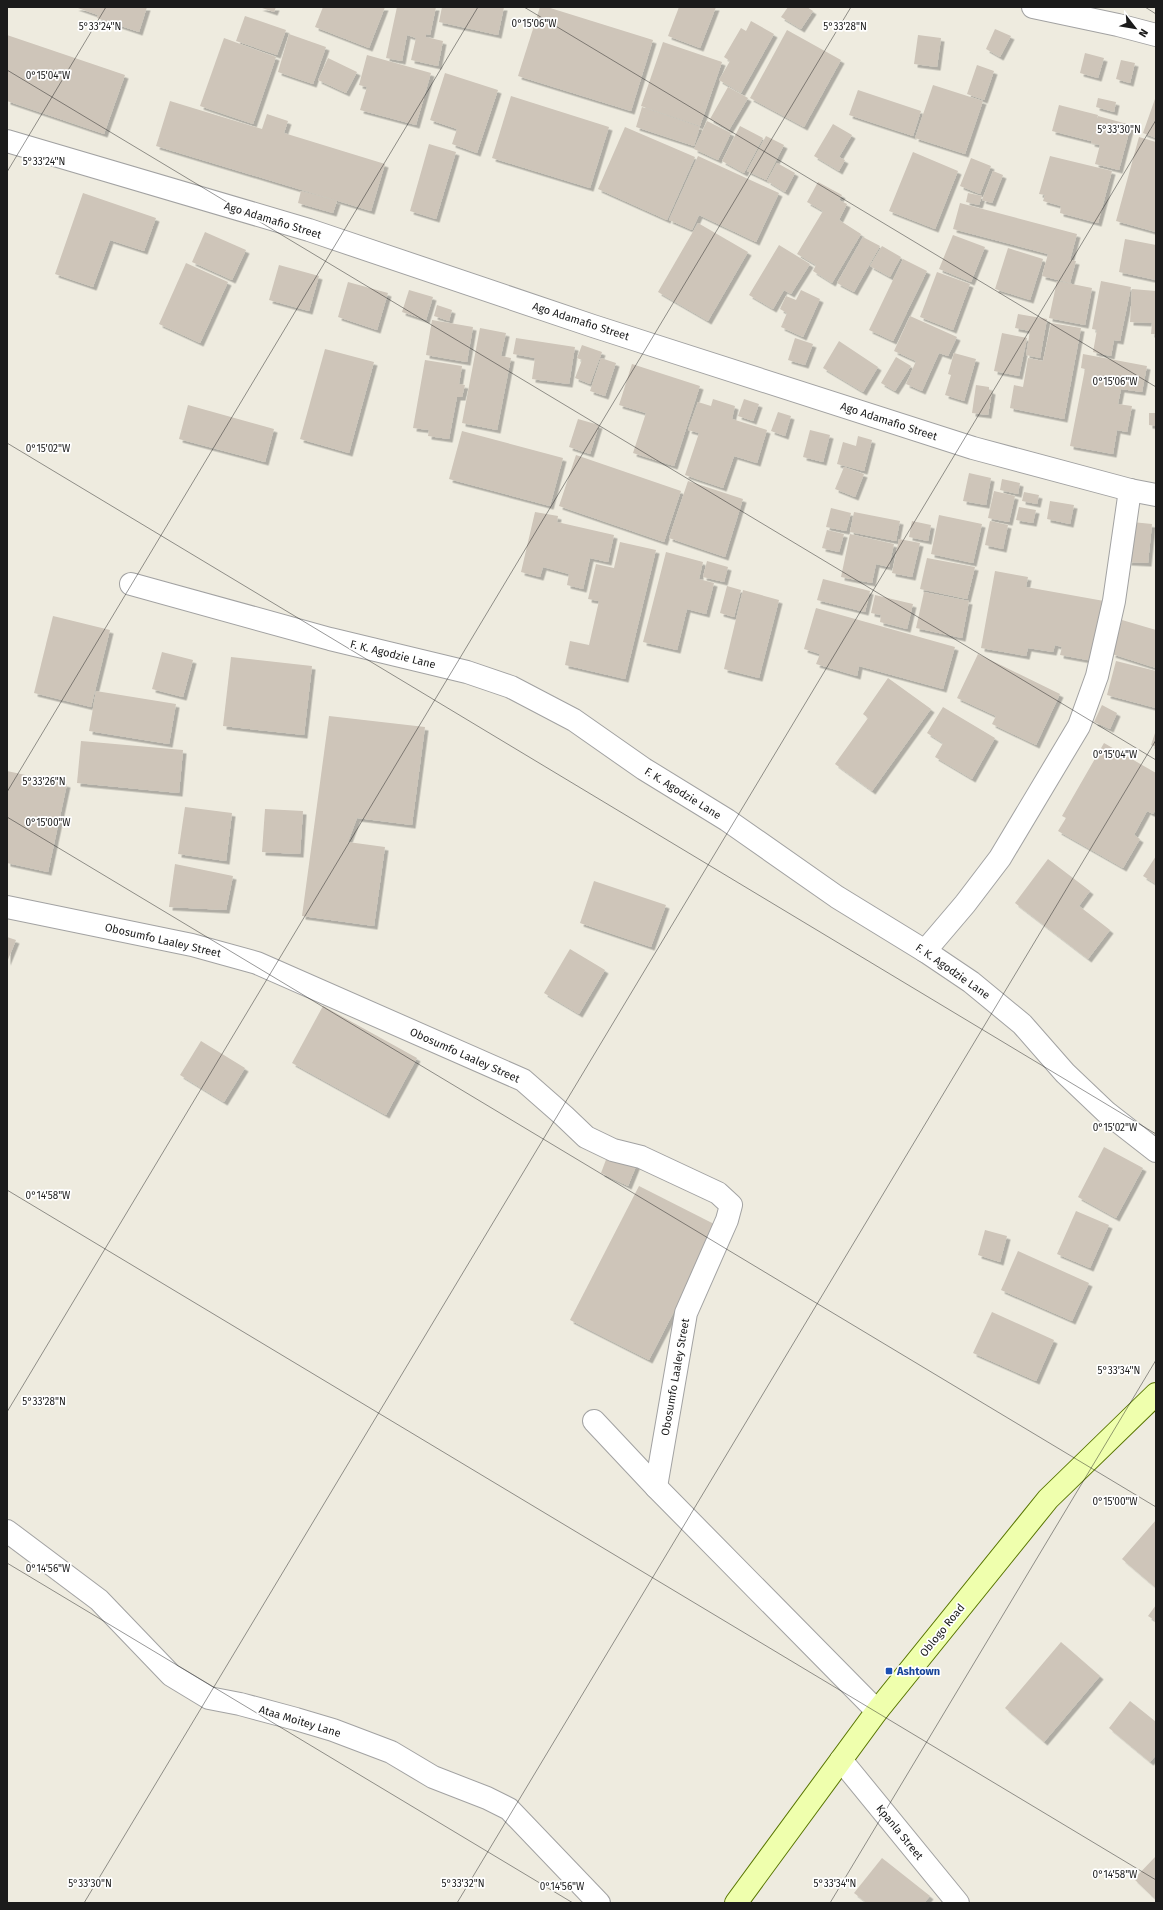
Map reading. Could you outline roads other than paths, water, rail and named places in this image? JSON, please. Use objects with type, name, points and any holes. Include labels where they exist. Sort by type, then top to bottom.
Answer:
[{"type":"main road","name":"Oblogo Road","points":[[736,1903],[877,1711],[1048,1499],[1156,1394]]},
{"type":"street","points":[[1033,7],[1118,25],[1156,35]]},
{"type":"street","name":"Ago Adamafio Street","points":[[7,141],[309,230],[593,326],[973,448],[1130,490],[1156,495]]},
{"type":"street","points":[[925,951],[965,904],[1000,858],[1079,726],[1097,676],[1114,601],[1130,490]]},
{"type":"street","name":"F. K. Agodzie Lane","points":[[130,584],[330,639],[467,672],[511,687],[574,720],[651,773],[727,820],[837,897],[925,951],[971,982],[1022,1024],[1065,1073],[1106,1112],[1156,1151]]},
{"type":"street","name":"Obosumfo Laaley Street","points":[[7,907],[192,945],[257,963],[524,1080],[586,1137],[613,1150],[641,1157],[718,1193],[723,1197],[731,1205],[727,1220],[686,1313],[656,1486]]},
{"type":"street","points":[[594,1421],[877,1711]]},
{"type":"street","name":"Ataa Moitey Lane","points":[[7,1531],[99,1600],[171,1675],[209,1698],[240,1704],[296,1719],[332,1730],[391,1752],[433,1777],[487,1798],[509,1809],[599,1903]]},
{"type":"street","name":"Kpanla Street","points":[[842,1760],[958,1903]]},
{"type":"place","name":"Ashtown","points":[[889,1671]]}]
